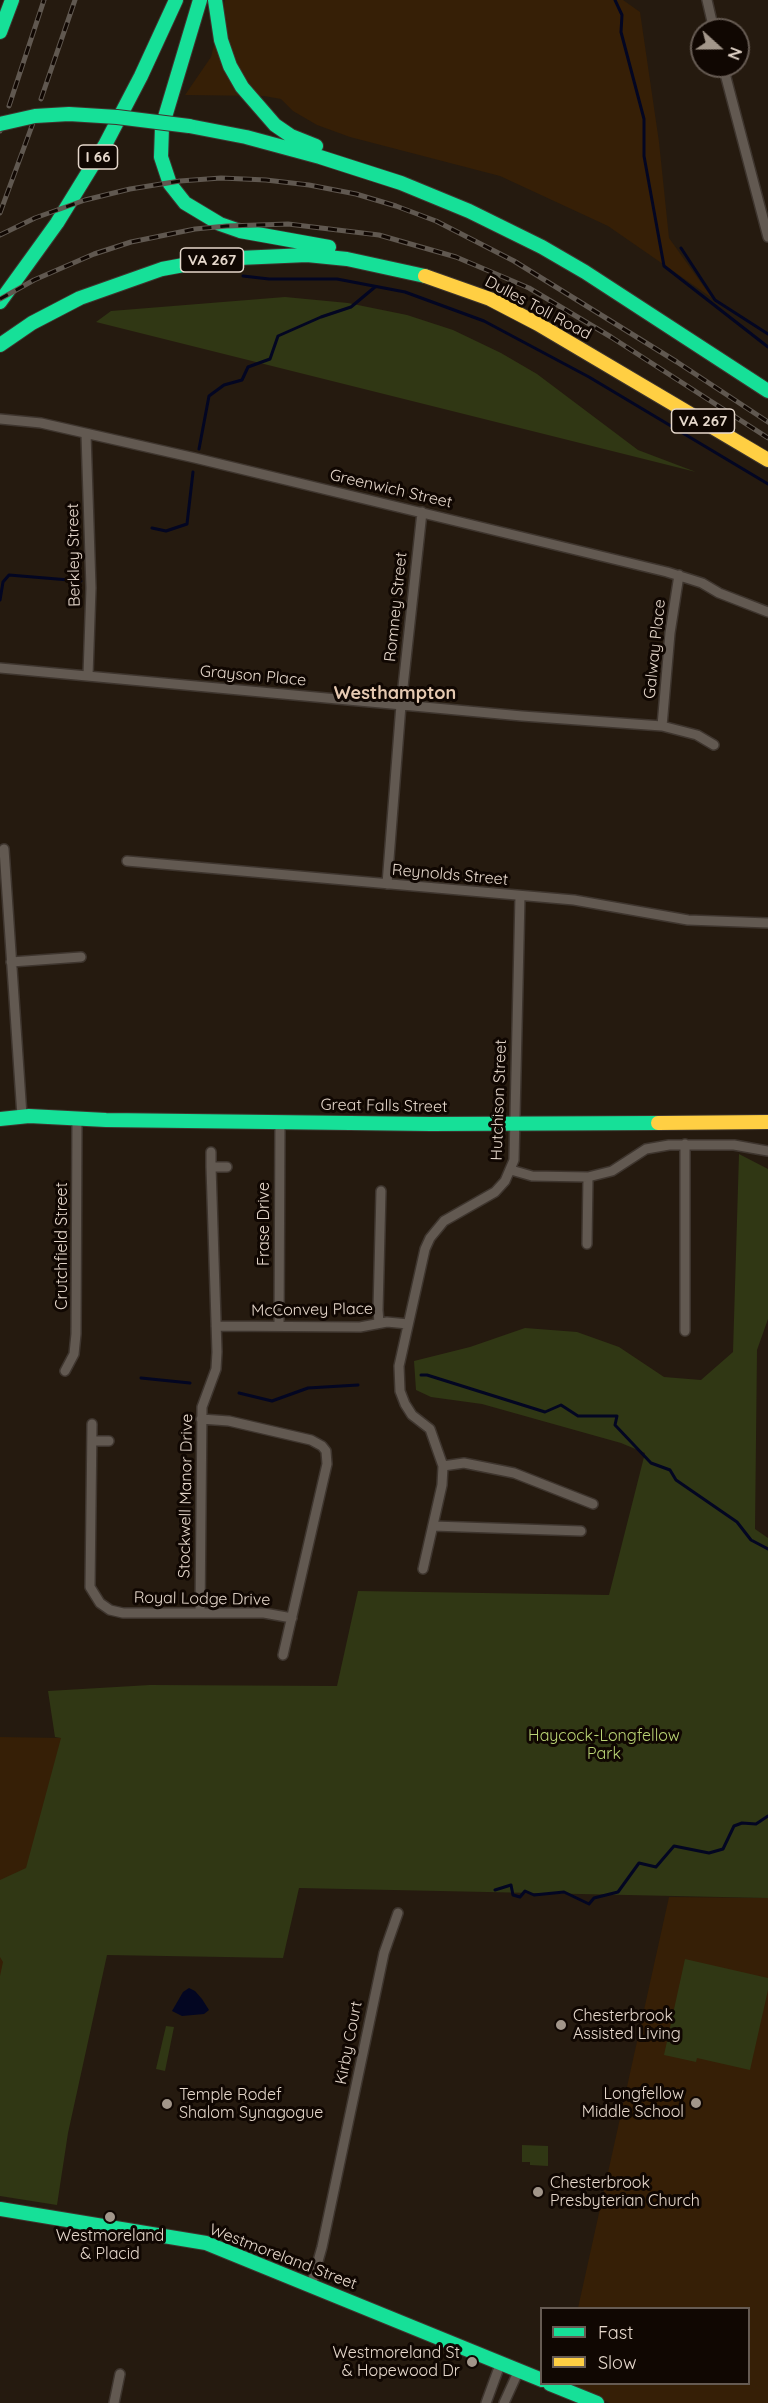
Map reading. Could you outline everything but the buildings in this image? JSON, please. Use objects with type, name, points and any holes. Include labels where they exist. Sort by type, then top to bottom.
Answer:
[{"type":"main road","points":[[0,13],[4,0]]},
{"type":"main road","points":[[0,32],[12,0]]},
{"type":"main road","name":"I 66","points":[[0,302],[57,224],[105,145],[141,76],[176,0]]},
{"type":"main road","points":[[200,0],[165,116],[161,137],[161,157],[166,175],[180,197],[201,214],[229,227],[377,256],[439,280]]},
{"type":"main road","points":[[216,0],[221,40],[230,66],[242,87],[268,119],[291,135],[346,156],[382,176]]},
{"type":"main road","points":[[0,124],[35,116],[69,114],[189,126],[246,137],[382,176],[469,211],[542,247],[609,287],[768,391]]},
{"type":"main road","name":"Dulles Toll Road","points":[[0,345],[48,314],[80,298],[154,271],[207,261],[270,255],[317,256],[371,263],[439,280],[476,293],[522,315],[768,460]]},
{"type":"main road","name":"Great Falls Street","points":[[0,1119],[22,1116],[77,1119],[515,1124],[768,1122]]},
{"type":"main road","name":"Westmoreland Street","points":[[0,2209],[206,2243],[540,2379]]},
{"type":"main road","points":[[552,2385],[597,2403]]},
{"type":"street","points":[[707,0],[711,18]]},
{"type":"street","points":[[726,78],[768,237]]},
{"type":"street","name":"Greenwich Street","points":[[0,419],[41,423],[679,575],[768,612]]},
{"type":"street","name":"Berkley Street","points":[[86,434],[91,588],[88,675]]},
{"type":"street","name":"Romney Street","points":[[387,884],[401,705],[422,512]]},
{"type":"street","name":"Galway Place","points":[[662,726],[670,633],[679,575]]},
{"type":"street","name":"Grayson Place","points":[[0,668],[401,705],[662,726],[697,735],[714,744]]},
{"type":"street","points":[[4,849],[22,1116]]},
{"type":"street","name":"Reynolds Street","points":[[128,861],[609,905],[688,920],[768,923]]},
{"type":"street","name":"Hutchison Street","points":[[443,1466],[430,1429],[412,1415],[405,1404],[400,1391],[399,1366],[425,1249],[434,1232],[453,1215],[477,1204],[495,1192],[511,1170],[514,1160],[520,896]]},
{"type":"street","points":[[11,962],[81,957]]},
{"type":"street","name":"Crutchfield Street","points":[[64,1371],[74,1354],[76,1334],[77,1119]]},
{"type":"street","name":"Frase Drive","points":[[279,1326],[280,1121]]},
{"type":"street","points":[[511,1170],[532,1176],[588,1177],[612,1171],[646,1149],[685,1144],[734,1144],[768,1151]]},
{"type":"street","points":[[685,1144],[685,1331]]},
{"type":"street","name":"Stockwell Manor Drive","points":[[200,1613],[201,1419],[204,1398],[217,1362],[211,1152]]},
{"type":"street","points":[[211,1167],[226,1167]]},
{"type":"street","points":[[587,1244],[588,1177]]},
{"type":"street","points":[[380,1323],[378,1310],[381,1191]]},
{"type":"street","name":"McConvey Place","points":[[216,1326],[360,1327],[395,1322],[408,1324]]},
{"type":"street","points":[[201,1419],[240,1424],[311,1440],[326,1451],[327,1464],[283,1655]]},
{"type":"street","points":[[92,1424],[92,1441],[109,1441]]},
{"type":"street","name":"Royal Lodge Drive","points":[[92,1441],[90,1587],[92,1593],[105,1607],[117,1612],[264,1613],[292,1618]]},
{"type":"street","points":[[423,1569],[442,1485],[443,1466],[464,1463],[514,1473],[593,1504]]},
{"type":"street","points":[[433,1526],[581,1531]]},
{"type":"street","name":"Kirby Court","points":[[311,2286],[322,2247],[384,1953],[398,1913]]},
{"type":"street","points":[[486,2403],[501,2362]]},
{"type":"street","points":[[504,2403],[519,2370]]},
{"type":"street","points":[[114,2403],[120,2374]]},
{"type":"shaded area","points":[[225,0],[623,0],[640,12],[659,142],[669,238],[712,298],[608,226],[500,176],[350,137],[317,125],[293,111],[281,99],[264,96],[185,95],[211,57]]},
{"type":"shaded area","points":[[0,1737],[63,1738],[0,2018]]},
{"type":"shaded area","name":"Longfellow Middle School","points":[[669,1897],[768,1898],[768,2403],[610,2403],[565,2385],[750,2385],[750,2307],[578,2307]]},
{"type":"green space","points":[[285,297],[348,303],[407,315],[453,330],[501,353],[537,374],[638,450],[696,472],[96,322],[111,311]]},
{"type":"green space","name":"Haycock-Longfellow Park","points":[[739,1154],[768,1169],[768,1319],[757,1350],[755,1529],[768,1538],[768,1898],[299,1888],[283,1958],[107,1955],[68,2133],[57,2205],[0,2196],[0,1976],[3,1962],[0,1957],[0,1880],[26,1868],[61,1738],[55,1737],[48,1691],[150,1685],[337,1686],[358,1591],[609,1595],[645,1453],[621,1443],[482,1404],[431,1397],[416,1390],[414,1361],[470,1347],[525,1328],[577,1332],[619,1347],[664,1377],[701,1380],[733,1352]]},
{"type":"green space","points":[[685,1959],[768,1978],[768,1990],[750,2070],[697,2058],[696,2062],[664,2055]]},
{"type":"green space","points":[[166,2026],[174,2027],[165,2071],[156,2069]]},
{"type":"green space","points":[[522,2145],[548,2146],[548,2166],[522,2162]]},
{"type":"water","points":[[189,1988],[195,1991],[209,2010],[204,2014],[182,2016],[172,2011],[183,1992]]},
{"type":"waterway","points":[[615,0],[622,15],[621,32],[644,119],[644,156],[664,266],[768,347]]},
{"type":"waterway","points":[[681,248],[715,300],[768,334]]},
{"type":"waterway","points":[[243,276],[269,279],[337,279],[405,292],[484,321],[589,377],[768,484]]},
{"type":"waterway","points":[[199,449],[209,396],[224,385],[242,380],[248,367],[270,359],[278,336],[351,307],[375,287]]},
{"type":"waterway","points":[[152,528],[166,531],[187,524],[193,472]]},
{"type":"waterway","points":[[0,600],[3,582],[9,575],[81,581]]},
{"type":"waterway","points":[[421,1375],[545,1412],[561,1405],[578,1416],[617,1416],[615,1425],[651,1463],[670,1470],[676,1480],[737,1522],[751,1540],[768,1549]]},
{"type":"waterway","points":[[141,1378],[190,1383]]},
{"type":"waterway","points":[[239,1393],[272,1401],[308,1388],[358,1385]]},
{"type":"waterway","points":[[495,1890],[511,1885],[513,1895],[520,1897],[525,1891],[534,1895],[564,1892],[589,1904],[594,1898],[618,1892],[639,1863],[656,1867],[674,1846],[709,1853],[723,1849],[734,1826],[742,1823],[756,1824],[768,1816]]},
{"type":"railway","points":[[9,106],[44,0]]},
{"type":"railway","points":[[41,99],[75,0]]},
{"type":"railway","points":[[0,213],[33,123]]},
{"type":"railway","points":[[0,131],[2,126]]},
{"type":"railway","points":[[0,235],[35,218],[85,200],[130,189],[180,181],[221,178],[266,180],[356,194],[436,221],[514,261],[677,362],[768,422]]},
{"type":"railway","points":[[0,299],[34,280],[94,254],[131,242],[195,229],[288,224],[379,235],[456,257],[529,288],[611,337],[768,438]]},
{"type":"traffic: fast","points":[[0,32],[12,0]]},
{"type":"traffic: fast","points":[[0,302],[57,223],[105,145],[141,76],[176,0]]},
{"type":"traffic: fast","points":[[200,0],[162,127],[161,157],[170,184],[185,203],[220,224],[240,231],[329,247]]},
{"type":"traffic: fast","points":[[215,0],[221,40],[230,66],[242,87],[275,125],[291,136],[316,146]]},
{"type":"traffic: fast","points":[[0,124],[35,116],[69,114],[189,126]]},
{"type":"traffic: fast","points":[[189,126],[246,137],[320,157],[401,183],[469,211],[542,247],[585,272],[768,391]]},
{"type":"traffic: fast","points":[[0,345],[32,323],[80,298],[162,269],[216,259],[307,255],[347,259],[425,276]]},
{"type":"traffic: fast","points":[[0,1119],[29,1116],[106,1120],[431,1124],[658,1123]]},
{"type":"traffic: fast","points":[[0,2209],[206,2243],[540,2379]]},
{"type":"traffic: fast","points":[[552,2385],[597,2403]]},
{"type":"traffic: slow","points":[[425,276],[490,299],[538,324],[768,460]]},
{"type":"traffic: slow","points":[[658,1123],[768,1122]]},
{"type":"place","name":"Chesterbrook Assisted Living","points":[[561,2025]]},
{"type":"place","name":"Longfellow Middle School","points":[[696,2103]]},
{"type":"place","name":"Temple Rodef Shalom Synagogue","points":[[167,2104]]},
{"type":"place","name":"Chesterbrook Presbyterian Church","points":[[538,2192]]},
{"type":"place","name":"Westmoreland & Placid","points":[[110,2217]]},
{"type":"place","name":"Westmoreland St & Hopewood Dr","points":[[472,2362]]},
{"type":"district","name":"Westhampton","points":[[395,694]]}]
